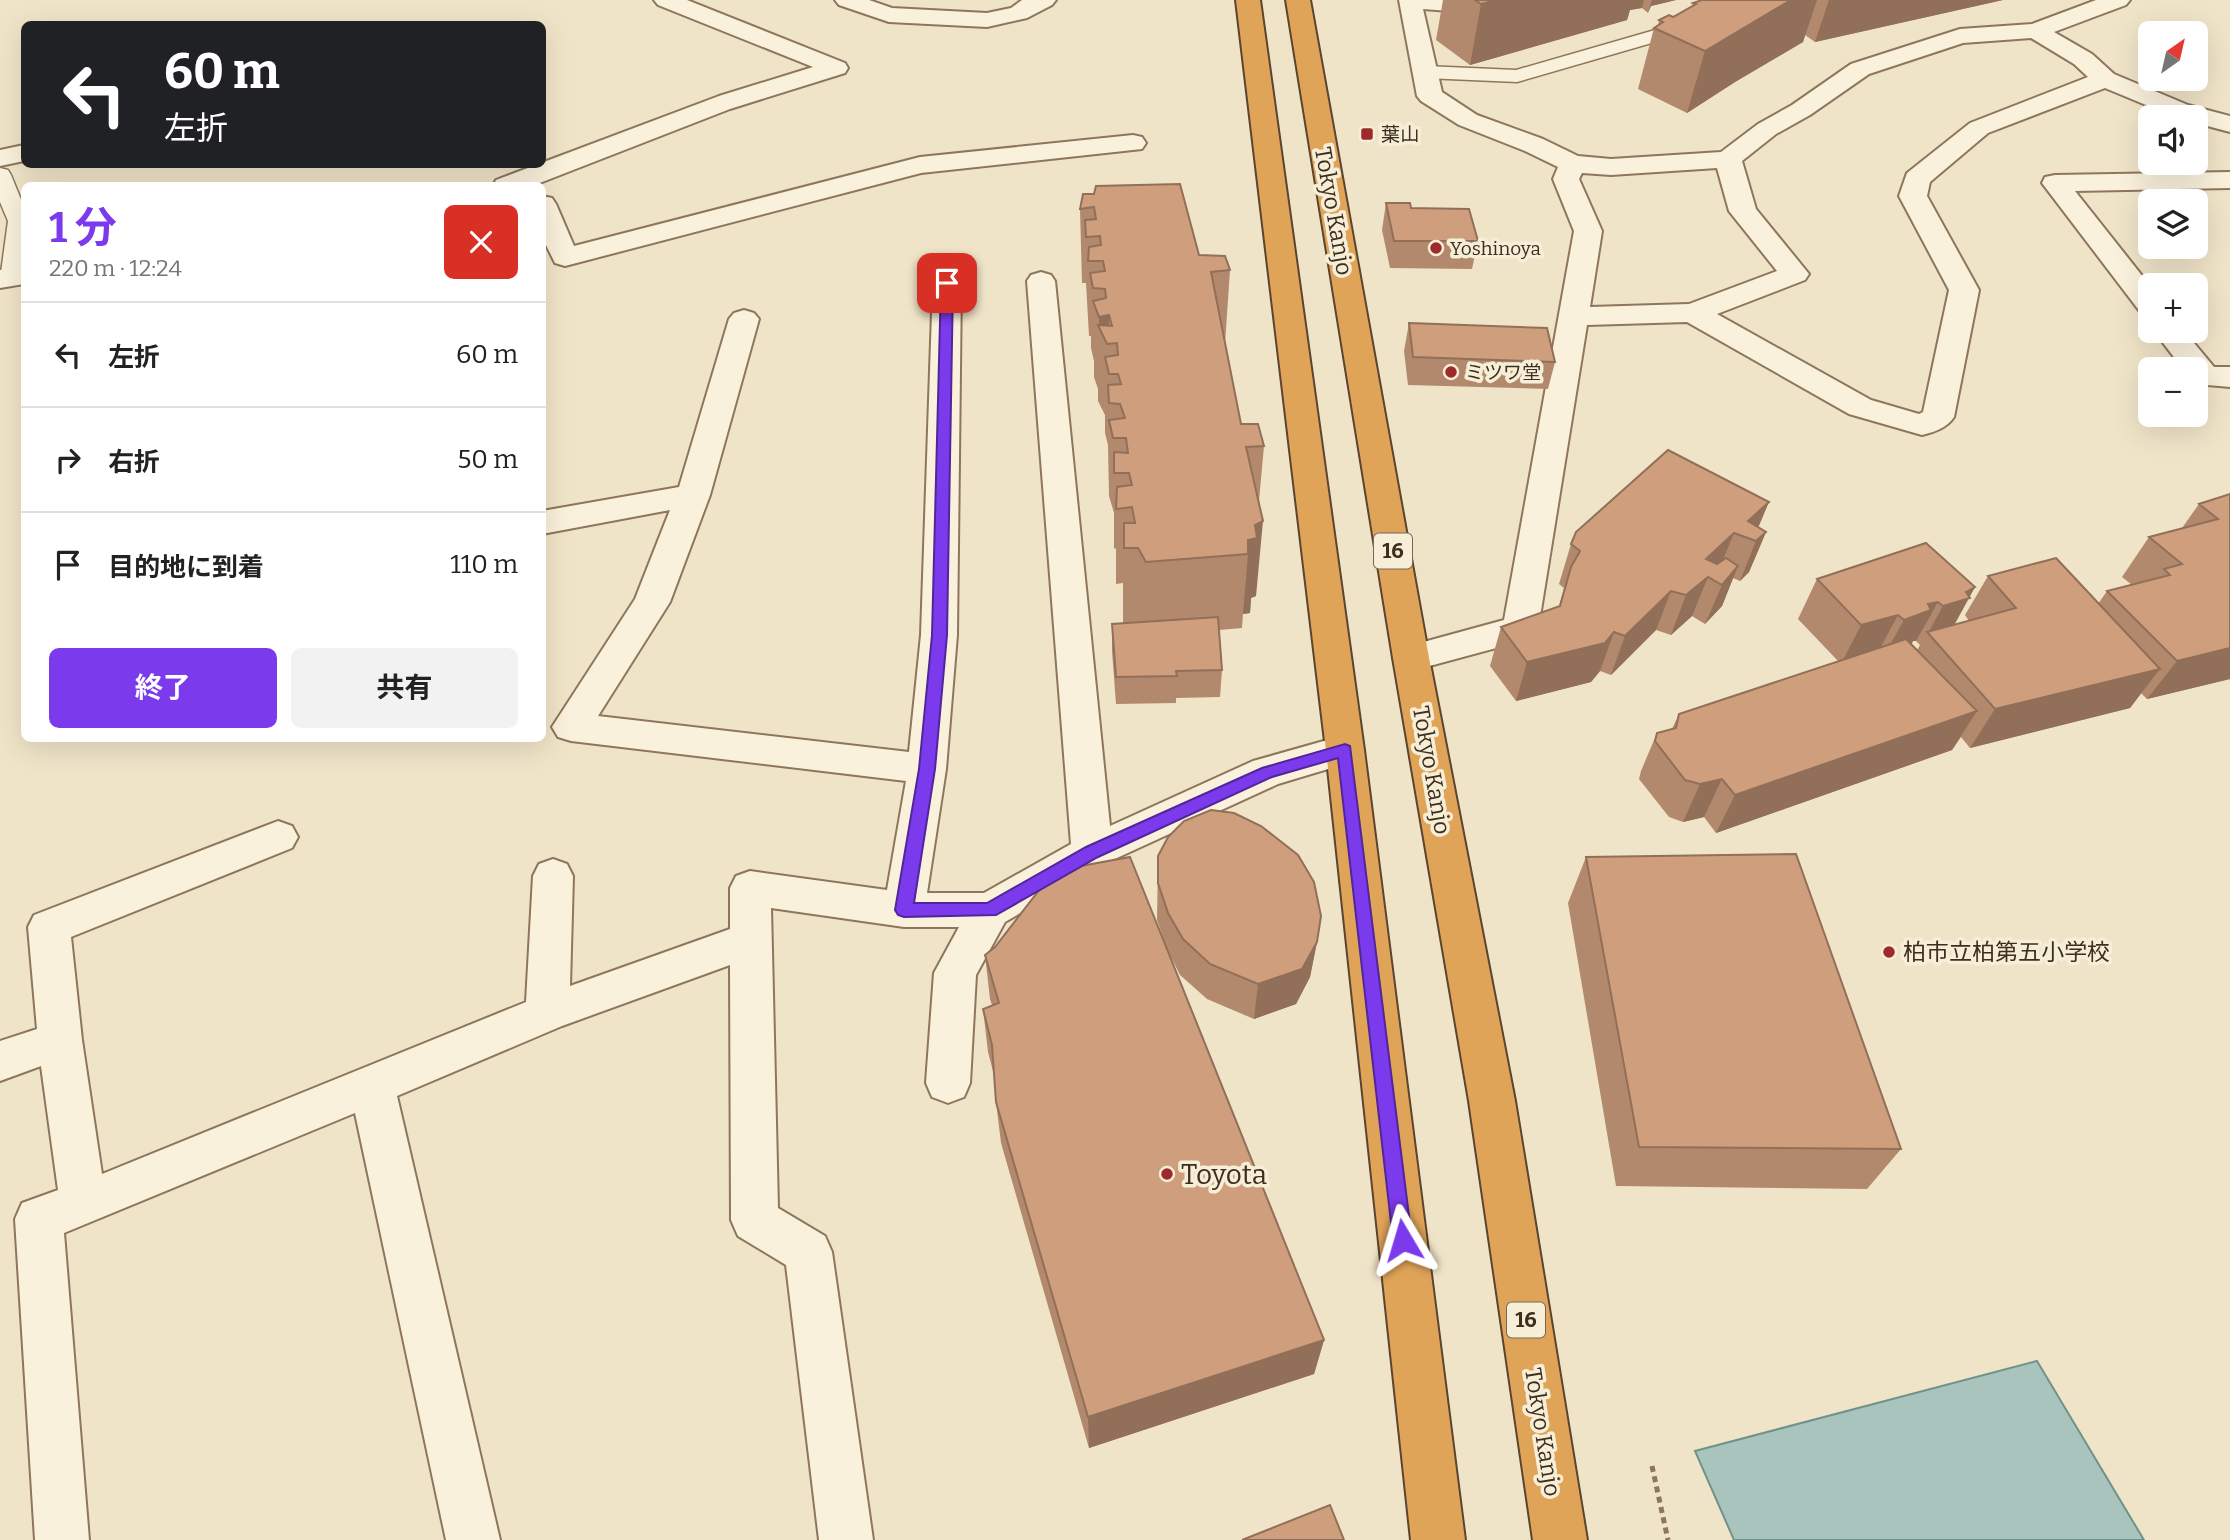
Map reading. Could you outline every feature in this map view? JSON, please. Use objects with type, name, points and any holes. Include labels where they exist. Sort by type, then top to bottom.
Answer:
[{"type":"highway","points":[[1248,0],[1345,750],[1438,1540]]},
{"type":"highway","name":"Tokyo Kanjo","points":[[1298,0],[1411,658],[1492,1101],[1560,1540]]},
{"type":"street","points":[[526,182],[728,101],[724,103],[836,68],[666,0]]},
{"type":"street","points":[[847,0],[889,15],[987,20],[1019,13],[1044,0]]},
{"type":"street","points":[[1529,0],[1502,8],[1410,1],[1430,96],[1468,120],[1534,145],[1573,164],[1611,167],[1728,159],[1767,129],[1801,110],[1860,69],[1960,36],[2035,31],[2118,0]]},
{"type":"street","points":[[2035,31],[2083,59],[2105,79],[2179,110],[2230,124]]},
{"type":"street","points":[[1693,313],[1860,407],[1922,425],[1938,417],[1964,290],[1913,195],[1917,178],[1979,128],[2105,79]]},
{"type":"street","points":[[546,213],[565,257],[920,165],[1133,143]]},
{"type":"street","points":[[0,158],[21,154]]},
{"type":"street","points":[[1575,316],[1693,313],[1795,274],[1743,211],[1728,159]]},
{"type":"street","points":[[1411,658],[1520,629],[1588,231],[1566,179],[1573,164]]},
{"type":"street","points":[[2138,290],[2055,183],[2230,180]]},
{"type":"street","points":[[1041,281],[1092,852]]},
{"type":"street","points":[[904,910],[927,769],[939,635],[947,283]]},
{"type":"street","points":[[744,319],[693,495],[652,602],[571,727],[927,769]]},
{"type":"street","points":[[2178,343],[2204,377],[2230,377]]},
{"type":"street","points":[[546,522],[693,495]]},
{"type":"street","points":[[846,1540],[808,1252],[755,1220],[750,888],[904,910],[990,910],[1092,852],[1267,772],[1345,750]]},
{"type":"street","points":[[83,1204],[60,1040],[49,927],[278,837]]},
{"type":"street","points":[[547,1013],[553,876]]},
{"type":"street","points":[[948,1083],[955,973],[990,910]]},
{"type":"street","points":[[62,1540],[40,1219],[83,1204],[547,1013],[751,939]]},
{"type":"street","points":[[0,1061],[60,1040]]},
{"type":"street","points":[[372,1086],[473,1540]]},
{"type":"lane","points":[[1425,72],[1517,76],[1713,19]]},
{"type":"lane","points":[[0,175],[19,221],[11,277]]},
{"type":"path","points":[[1652,1466],[1668,1540]]},
{"type":"water","points":[[2037,1361],[2144,1540],[1734,1540],[1695,1451]]},
{"type":"building","points":[[1475,0],[1497,0],[1481,4]]},
{"type":"building","points":[[1702,0],[1791,0],[1705,51],[1654,28],[1663,22],[1659,20],[1669,15],[1673,17]]},
{"type":"building","points":[[1180,184],[1199,255],[1225,256],[1230,270],[1211,272],[1241,424],[1258,424],[1264,446],[1246,447],[1263,521],[1255,525],[1257,538],[1248,540],[1248,554],[1146,562],[1138,548],[1124,548],[1124,523],[1135,523],[1132,507],[1116,509],[1117,487],[1132,485],[1129,473],[1114,473],[1114,452],[1128,453],[1126,438],[1113,438],[1109,420],[1125,418],[1120,404],[1109,403],[1108,385],[1121,384],[1118,374],[1109,374],[1105,357],[1118,355],[1117,343],[1107,344],[1098,325],[1112,326],[1109,315],[1099,317],[1093,301],[1106,298],[1105,289],[1093,288],[1090,273],[1105,271],[1103,261],[1088,261],[1089,247],[1101,245],[1100,236],[1086,237],[1085,220],[1096,219],[1094,207],[1080,209],[1083,194],[1094,194],[1096,186]]},
{"type":"building","points":[[1386,203],[1410,203],[1411,208],[1469,209],[1478,241],[1394,241]]},
{"type":"building","points":[[1409,323],[1547,328],[1555,362],[1413,357]]},
{"type":"building","points":[[1668,450],[1769,502],[1748,521],[1766,532],[1756,541],[1734,533],[1706,559],[1717,564],[1726,558],[1738,566],[1722,585],[1708,577],[1686,595],[1671,591],[1625,636],[1614,632],[1605,643],[1527,662],[1501,627],[1560,606],[1571,567],[1580,551],[1571,544],[1576,532]]},
{"type":"building","points":[[2230,494],[2230,648],[2177,661],[2107,591],[2170,575],[2164,569],[2182,564],[2149,537],[2218,519],[2199,504]]},
{"type":"building","points":[[1926,543],[1975,587],[1966,592],[1970,598],[1943,606],[1938,602],[1928,604],[1931,610],[1904,620],[1898,615],[1861,625],[1817,579]]},
{"type":"building","points":[[2056,558],[2160,669],[1995,709],[1927,632],[2016,608],[1988,576]]},
{"type":"building","points":[[1218,617],[1222,670],[1176,671],[1177,676],[1116,677],[1112,624]]},
{"type":"building","points":[[1906,639],[1977,711],[1735,795],[1722,779],[1700,784],[1685,780],[1655,741],[1657,733],[1676,728],[1679,714]]},
{"type":"building","points":[[1211,810],[1234,813],[1261,826],[1298,855],[1314,882],[1321,916],[1317,942],[1302,969],[1258,984],[1210,964],[1183,939],[1168,913],[1158,883],[1158,856],[1168,837],[1184,821]]},
{"type":"building","points":[[1796,854],[1901,1149],[1639,1147],[1586,857]]},
{"type":"building","points":[[1130,857],[1324,1340],[1088,1417],[996,1102],[992,1045],[983,1009],[999,1003],[985,955],[995,947],[1054,871]]},
{"type":"building","points":[[1330,1505],[1344,1540],[1242,1540]]},
{"type":"place","name":"葉山","points":[[1367,134]]},
{"type":"place","name":"Yoshinoya","points":[[1436,248]]},
{"type":"place","name":"ミツワ堂","points":[[1451,372]]},
{"type":"place","name":"柏市立柏第五小学校","points":[[1889,952]]},
{"type":"place","name":"Toyota","points":[[1167,1174]]},
{"type":"route","points":[[947,283],[939,635],[927,769],[904,910],[990,910],[1092,852],[1267,772],[1345,750],[1403,1240]]}]
